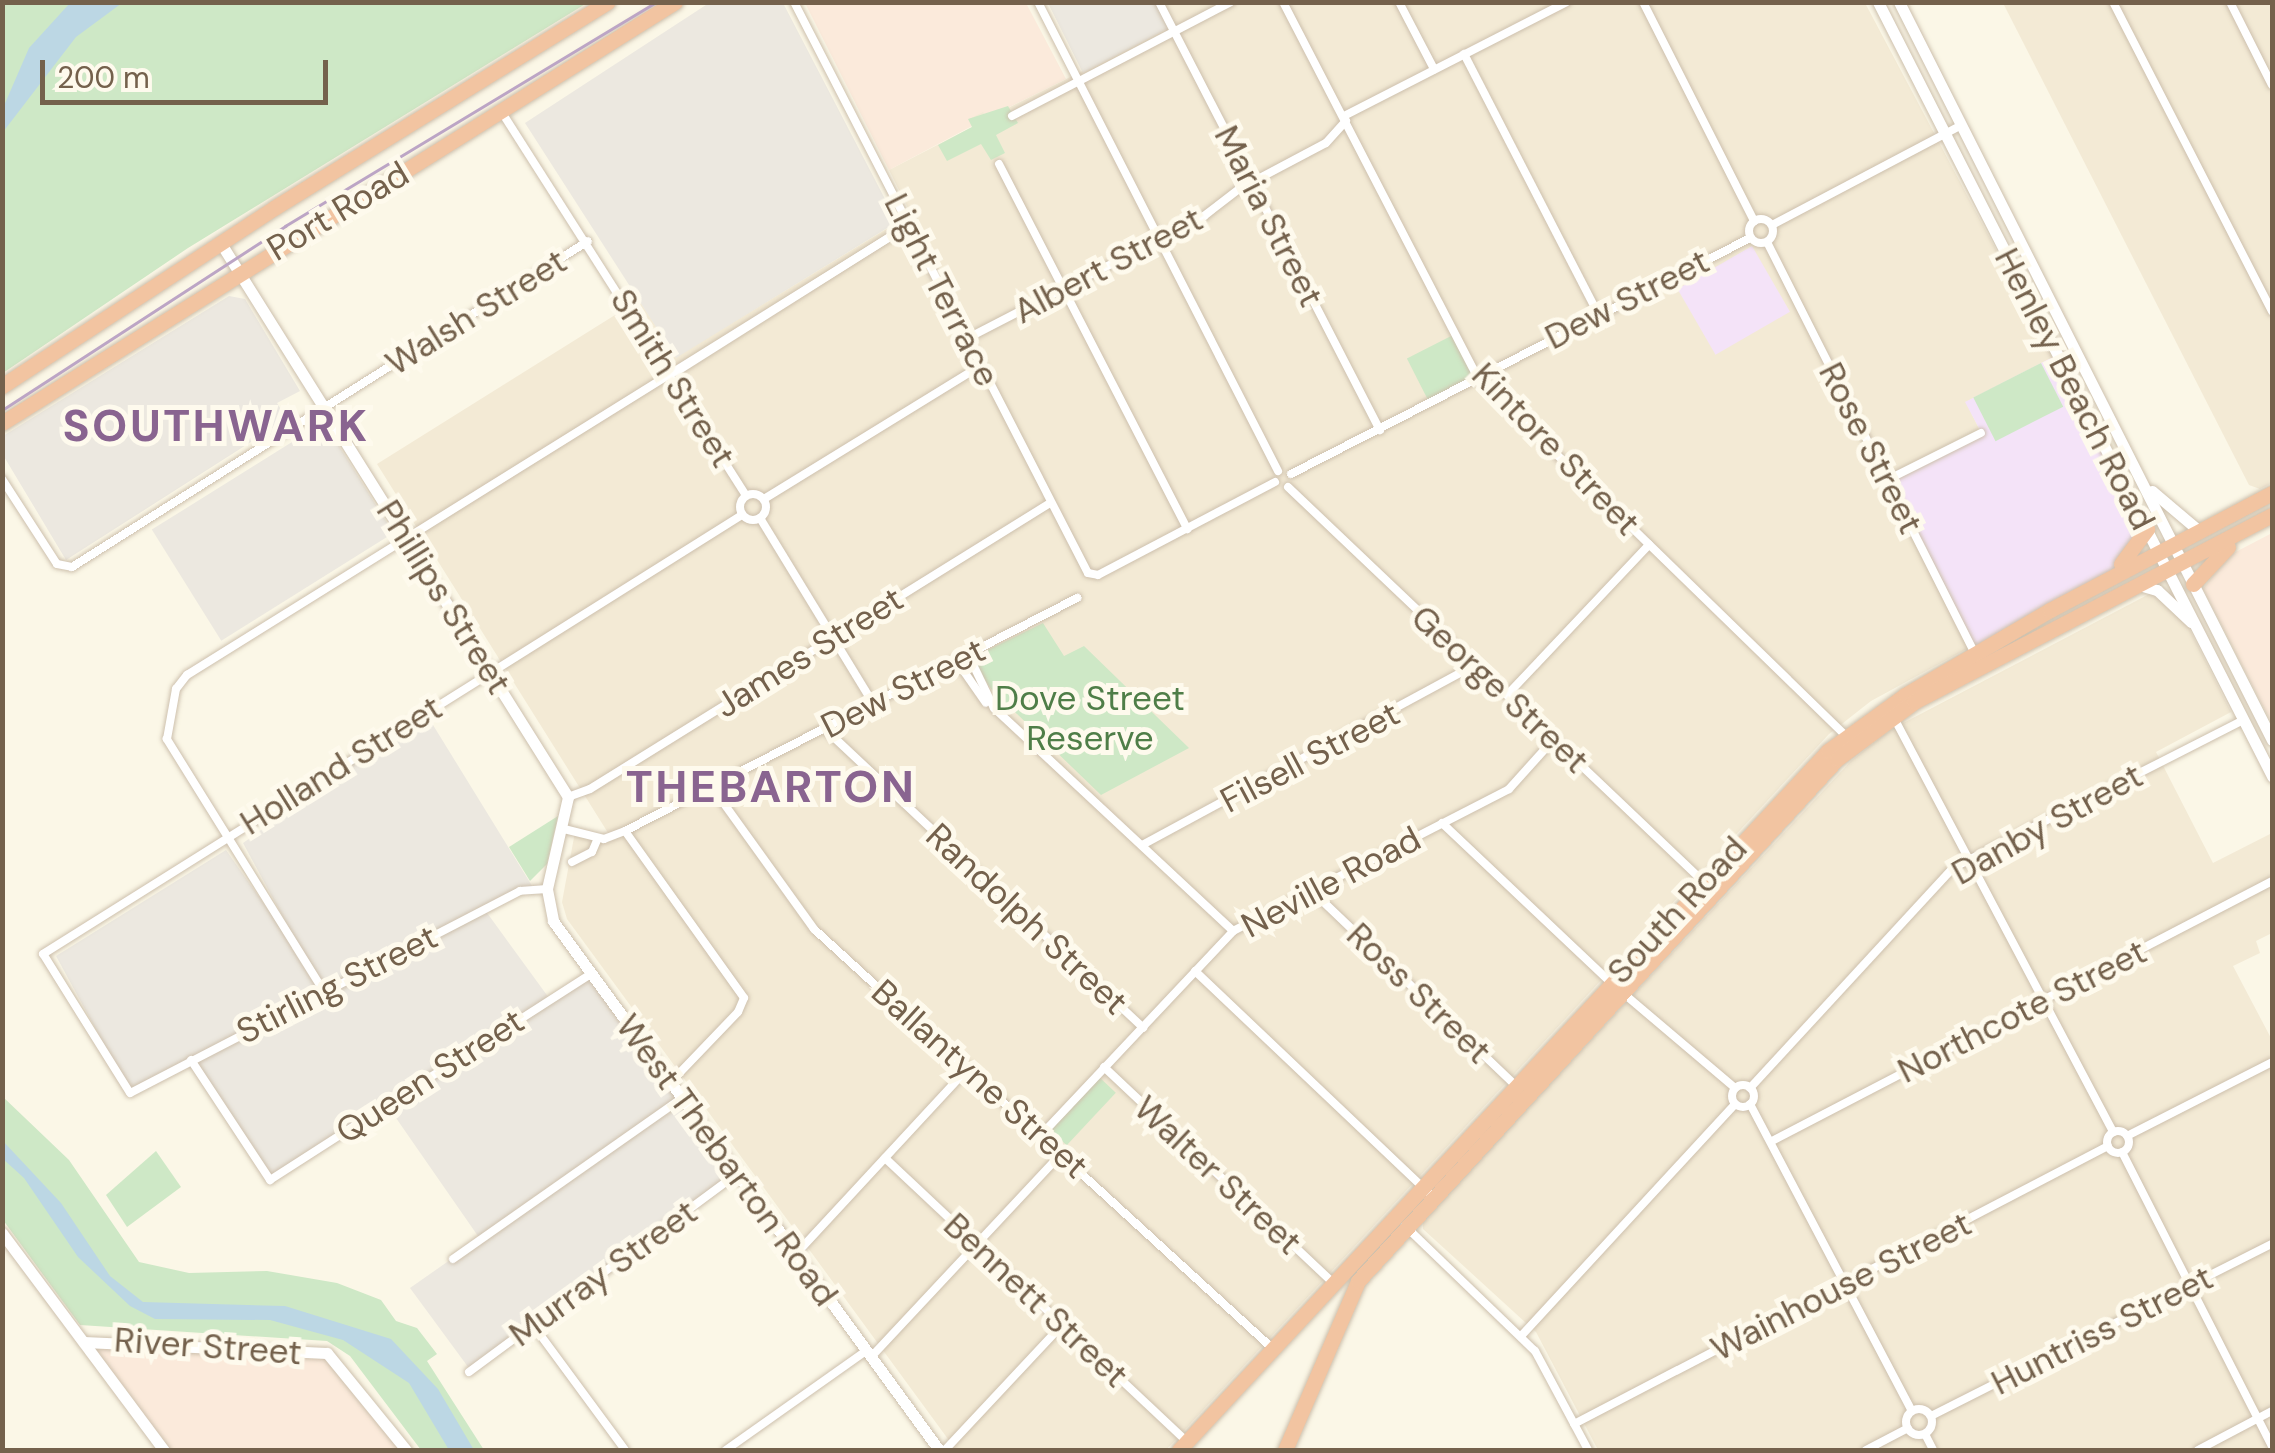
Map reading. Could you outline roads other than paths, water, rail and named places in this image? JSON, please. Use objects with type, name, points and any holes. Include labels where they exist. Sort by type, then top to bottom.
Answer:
[{"type":"highway","name":"Port Road","points":[[2,386],[220,242],[608,2]]},
{"type":"highway","name":"Port Road","points":[[2,422],[675,2]]},
{"type":"highway","name":"South Road","points":[[1708,886],[1836,759],[1893,716],[2108,578],[2272,493]]},
{"type":"highway","name":"South Road","points":[[1285,1450],[1358,1280],[1400,1222],[1846,736],[1979,660],[2139,585],[2272,515]]},
{"type":"highway","points":[[2193,584],[2254,525]]},
{"type":"highway","points":[[2108,578],[2147,530]]},
{"type":"highway","name":"South Road","points":[[1183,1446],[1332,1284],[1400,1222]]},
{"type":"main road","name":"Henley Beach Road","points":[[1900,3],[2142,481],[2197,629],[2272,776]]},
{"type":"main road","name":"Henley Beach Road","points":[[1880,7],[2147,530],[2166,547]]},
{"type":"main road","name":"Phillips Street","points":[[220,242],[568,797]]},
{"type":"main road","points":[[2142,481],[2198,530]]},
{"type":"main road","name":"Henley Beach Road","points":[[2175,566],[2193,584],[2272,740]]},
{"type":"main road","points":[[2139,585],[2158,590],[2197,629]]},
{"type":"main road","points":[[547,889],[564,829],[568,797]]},
{"type":"main road","name":"West Thebarton Road","points":[[547,889],[553,921],[942,1450]]},
{"type":"main road","points":[[2,1232],[160,1449]]},
{"type":"main road","name":"River Street","points":[[84,1342],[327,1354],[406,1450]]},
{"type":"street","name":"Light Terrace","points":[[794,2],[1050,503],[1093,575],[1187,529]]},
{"type":"street","points":[[1038,2],[1278,471],[1275,482]]},
{"type":"street","name":"Maria Street","points":[[1159,2],[1380,430]]},
{"type":"street","points":[[1012,116],[1230,2]]},
{"type":"street","name":"Kintore Street","points":[[1283,2],[1477,377],[1846,736]]},
{"type":"street","points":[[1399,2],[1434,69]]},
{"type":"street","name":"Albert Street","points":[[966,339],[1160,240],[1326,142],[1345,118],[1567,2]]},
{"type":"street","points":[[1643,2],[1754,221],[1750,238],[1767,242],[1772,225]]},
{"type":"street","points":[[2113,2],[2272,312]]},
{"type":"street","points":[[2230,2],[2272,85]]},
{"type":"street","points":[[1880,7],[1900,3]]},
{"type":"street","points":[[1464,54],[1598,314]]},
{"type":"street","name":"Smith Street","points":[[501,111],[588,241],[746,496]]},
{"type":"street","points":[[1754,221],[1772,225],[1962,125]]},
{"type":"street","points":[[999,164],[1187,529],[1275,482],[1288,486],[1291,474],[1278,471]]},
{"type":"street","points":[[323,990],[167,739],[176,689],[187,676],[909,225]]},
{"type":"street","name":"Dew Street","points":[[1291,474],[1750,238]]},
{"type":"street","name":"Walsh Street","points":[[2,479],[57,564],[72,567],[588,241]]},
{"type":"street","name":"Rose Street","points":[[1767,242],[1979,660]]},
{"type":"street","points":[[760,518],[742,515],[746,496],[764,499],[980,366]]},
{"type":"street","points":[[1887,480],[1981,433]]},
{"type":"street","name":"George Street","points":[[1288,486],[1708,886]]},
{"type":"street","points":[[764,499],[760,518],[873,703]]},
{"type":"street","name":"James Street","points":[[568,797],[590,790],[1050,503]]},
{"type":"street","name":"Holland Street","points":[[130,1092],[44,954],[742,515]]},
{"type":"street","points":[[1507,695],[1648,544]]},
{"type":"street","name":"Dew Street","points":[[564,829],[598,838],[626,831],[1077,598]]},
{"type":"street","points":[[968,654],[994,708]]},
{"type":"street","points":[[956,660],[971,689],[1234,931]]},
{"type":"street","name":"Filsell Street","points":[[1142,846],[1475,665]]},
{"type":"street","points":[[1893,716],[2113,1132],[2108,1146],[2122,1152],[2272,1446]]},
{"type":"street","name":"Danby Street","points":[[1750,1088],[1953,868],[2243,720]]},
{"type":"street","name":"Randolph Street","points":[[824,728],[1143,1028]]},
{"type":"street","name":"Neville Road","points":[[1042,1134],[1234,931],[1509,788],[1554,740]]},
{"type":"street","name":"Ballantyne Street","points":[[712,787],[814,929],[1273,1348]]},
{"type":"street","points":[[1442,823],[1617,986],[1735,1088],[1750,1088],[1750,1104],[1912,1411],[1908,1428]]},
{"type":"street","points":[[626,831],[744,998],[738,1012],[670,1083]]},
{"type":"street","points":[[572,862],[592,852],[598,838]]},
{"type":"street","name":"Northcote Street","points":[[1772,1141],[2272,881]]},
{"type":"street","name":"Stirling Street","points":[[130,1092],[520,891],[547,889]]},
{"type":"street","name":"Ross Street","points":[[1312,892],[1520,1090]]},
{"type":"street","points":[[1195,971],[1427,1191]]},
{"type":"street","name":"Queen Street","points":[[191,1060],[270,1180],[591,974]]},
{"type":"street","points":[[2113,1132],[2128,1136],[2272,1062]]},
{"type":"street","points":[[796,1254],[968,1067]]},
{"type":"street","name":"Walter Street","points":[[1104,1068],[1332,1284]]},
{"type":"street","points":[[1522,1335],[1735,1104],[1735,1088]]},
{"type":"street","points":[[454,1259],[682,1098]]},
{"type":"street","points":[[1735,1104],[1750,1104]]},
{"type":"street","points":[[2122,1152],[2128,1136]]},
{"type":"street","name":"Wainhouse Street","points":[[1574,1424],[1848,1286],[2108,1146]]},
{"type":"street","points":[[726,1450],[870,1353],[1062,1153]]},
{"type":"street","name":"Bennett Street","points":[[885,1158],[1064,1324],[1183,1446]]},
{"type":"street","name":"Murray Street","points":[[468,1372],[737,1174]]},
{"type":"street","points":[[1400,1222],[1522,1335],[1588,1450]]},
{"type":"street","name":"Huntriss Street","points":[[1930,1416],[2272,1244]]},
{"type":"street","points":[[942,1450],[1064,1324]]},
{"type":"street","points":[[533,1325],[625,1450]]},
{"type":"street","points":[[1912,1411],[1930,1416],[1925,1434],[1933,1450]]},
{"type":"street","points":[[2198,1450],[2272,1411]]},
{"type":"street","points":[[1866,1450],[1908,1428],[1925,1434]]},
{"type":"water","points":[[70,3],[122,3],[76,37],[3,132],[3,108],[29,48]]},
{"type":"water","points":[[2,1140],[61,1203],[110,1276],[143,1302],[285,1306],[391,1339],[438,1389],[474,1450],[449,1450],[409,1383],[343,1340],[270,1320],[155,1319],[130,1306],[78,1257],[24,1178],[3,1159]]},
{"type":"tram line","points":[[2,410],[285,226],[656,2]]},
{"type":"district","name":"SOUTHWARK","points":[[216,426]]},
{"type":"district","name":"THEBARTON","points":[[771,787]]},
{"type":"park label","name":"Dove Street Reserve","points":[[1090,718]]}]
